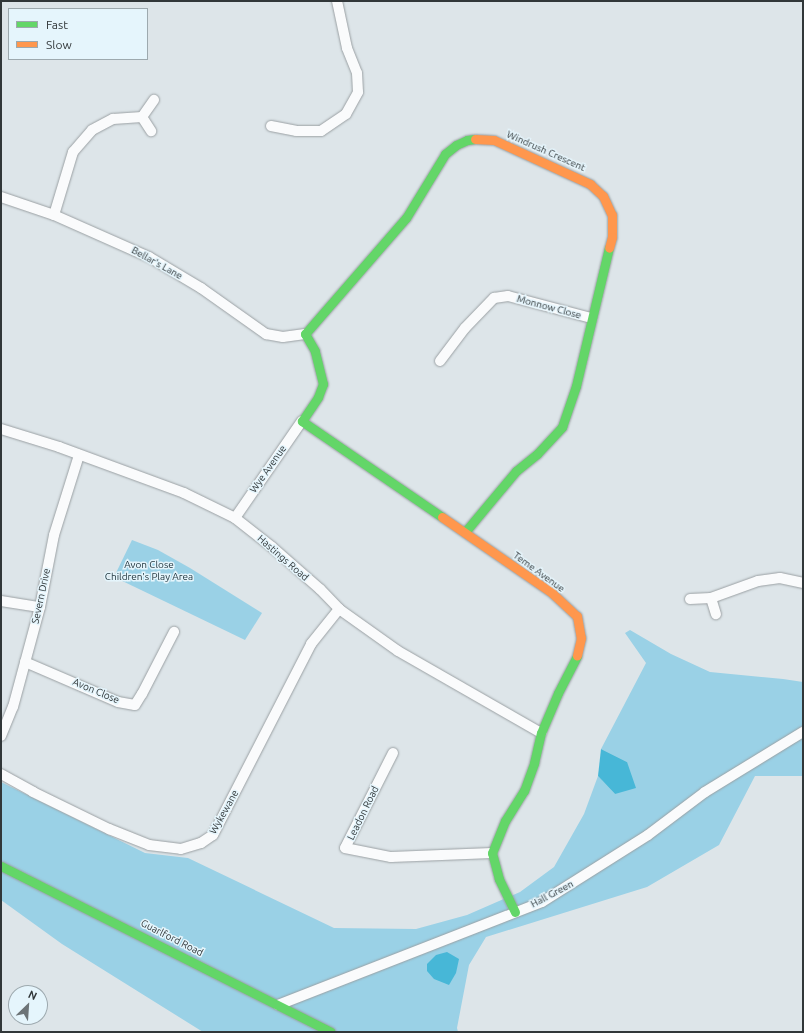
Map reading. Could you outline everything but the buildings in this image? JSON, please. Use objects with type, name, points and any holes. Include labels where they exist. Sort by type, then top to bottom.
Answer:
[{"type":"street","points":[[271,126],[296,131],[321,131],[346,114],[358,92],[358,73],[347,48],[337,1]]},
{"type":"street","points":[[142,117],[154,100]]},
{"type":"street","points":[[142,117],[151,131]]},
{"type":"street","points":[[54,215],[73,152],[92,130],[113,119],[142,117]]},
{"type":"street","name":"Windrush Crescent","points":[[305,334],[406,218],[444,154],[456,145],[467,140],[494,140],[590,184],[603,196],[612,215],[612,237],[591,318],[576,386],[562,427],[537,454],[516,471],[465,532]]},
{"type":"street","name":"Bellar's Lane","points":[[1,197],[54,215],[149,257],[201,288],[266,334],[283,337],[305,334]]},
{"type":"street","name":"Monnow Close","points":[[440,361],[465,328],[494,298],[508,296],[591,318]]},
{"type":"street","points":[[302,420],[318,397],[323,384],[315,351],[305,334]]},
{"type":"street","name":"Teme Avenue","points":[[302,420],[552,594],[577,616],[581,638],[576,660],[558,693],[541,733],[534,764],[524,791],[505,821],[492,853]]},
{"type":"street","name":"Wye Avenue","points":[[235,518],[302,420]]},
{"type":"street","name":"Hastings Road","points":[[1,429],[79,455],[184,493],[235,518],[272,547],[320,589],[339,609],[398,651],[541,733]]},
{"type":"street","name":"Severn Drive","points":[[1,736],[13,707],[40,608],[54,534],[79,455]]},
{"type":"street","points":[[690,599],[711,598],[758,581],[780,578],[803,583]]},
{"type":"street","points":[[711,598],[716,614]]},
{"type":"street","points":[[1,601],[40,608]]},
{"type":"street","name":"Wykewane","points":[[1,774],[32,792],[109,829],[149,845],[181,849],[201,843],[213,834],[311,644],[339,609]]},
{"type":"street","name":"Avon Close","points":[[25,662],[118,702],[135,705],[174,632]]},
{"type":"street","name":"Hall Green","points":[[278,1004],[542,902],[674,817],[705,792],[802,734]]},
{"type":"street","name":"Leadon Road","points":[[393,753],[345,848],[391,857],[492,853]]},
{"type":"street","points":[[492,853],[499,879],[515,912]]},
{"type":"street","name":"Guarlford Road","points":[[1,866],[331,1032]]},
{"type":"green space","name":"Avon Close Children's Play Area","points":[[132,540],[158,550],[262,613],[245,640],[114,577]]},
{"type":"green space","points":[[630,630],[671,654],[710,672],[803,682],[803,776],[755,776],[719,845],[647,887],[486,937],[469,965],[457,1028],[458,1032],[203,1032],[62,944],[1,900],[1,782],[145,853],[188,858],[334,928],[416,929],[467,915],[520,892],[554,867],[584,814],[598,776],[615,794],[627,762],[601,749],[646,663],[625,633]]},
{"type":"shaded area","points":[[601,749],[627,762],[636,788],[615,794],[598,776]]},
{"type":"shaded area","points":[[447,952],[459,959],[456,973],[449,985],[434,979],[427,971],[427,964],[436,955]]},
{"type":"traffic: fast","points":[[442,517],[302,421],[318,397],[323,384],[315,351],[305,334],[406,218],[445,154],[456,145],[467,140],[475,139]]},
{"type":"traffic: fast","points":[[465,532],[516,471],[537,454],[562,427],[576,386],[609,248]]},
{"type":"traffic: fast","points":[[515,912],[499,879],[492,853],[505,821],[524,791],[534,763],[541,733],[558,693],[577,656]]},
{"type":"traffic: fast","points":[[1,866],[331,1032]]},
{"type":"traffic: slow","points":[[475,139],[494,140],[590,184],[603,196],[612,215],[612,237],[609,248]]},
{"type":"traffic: slow","points":[[442,517],[552,593],[577,616],[581,638],[577,656]]}]
